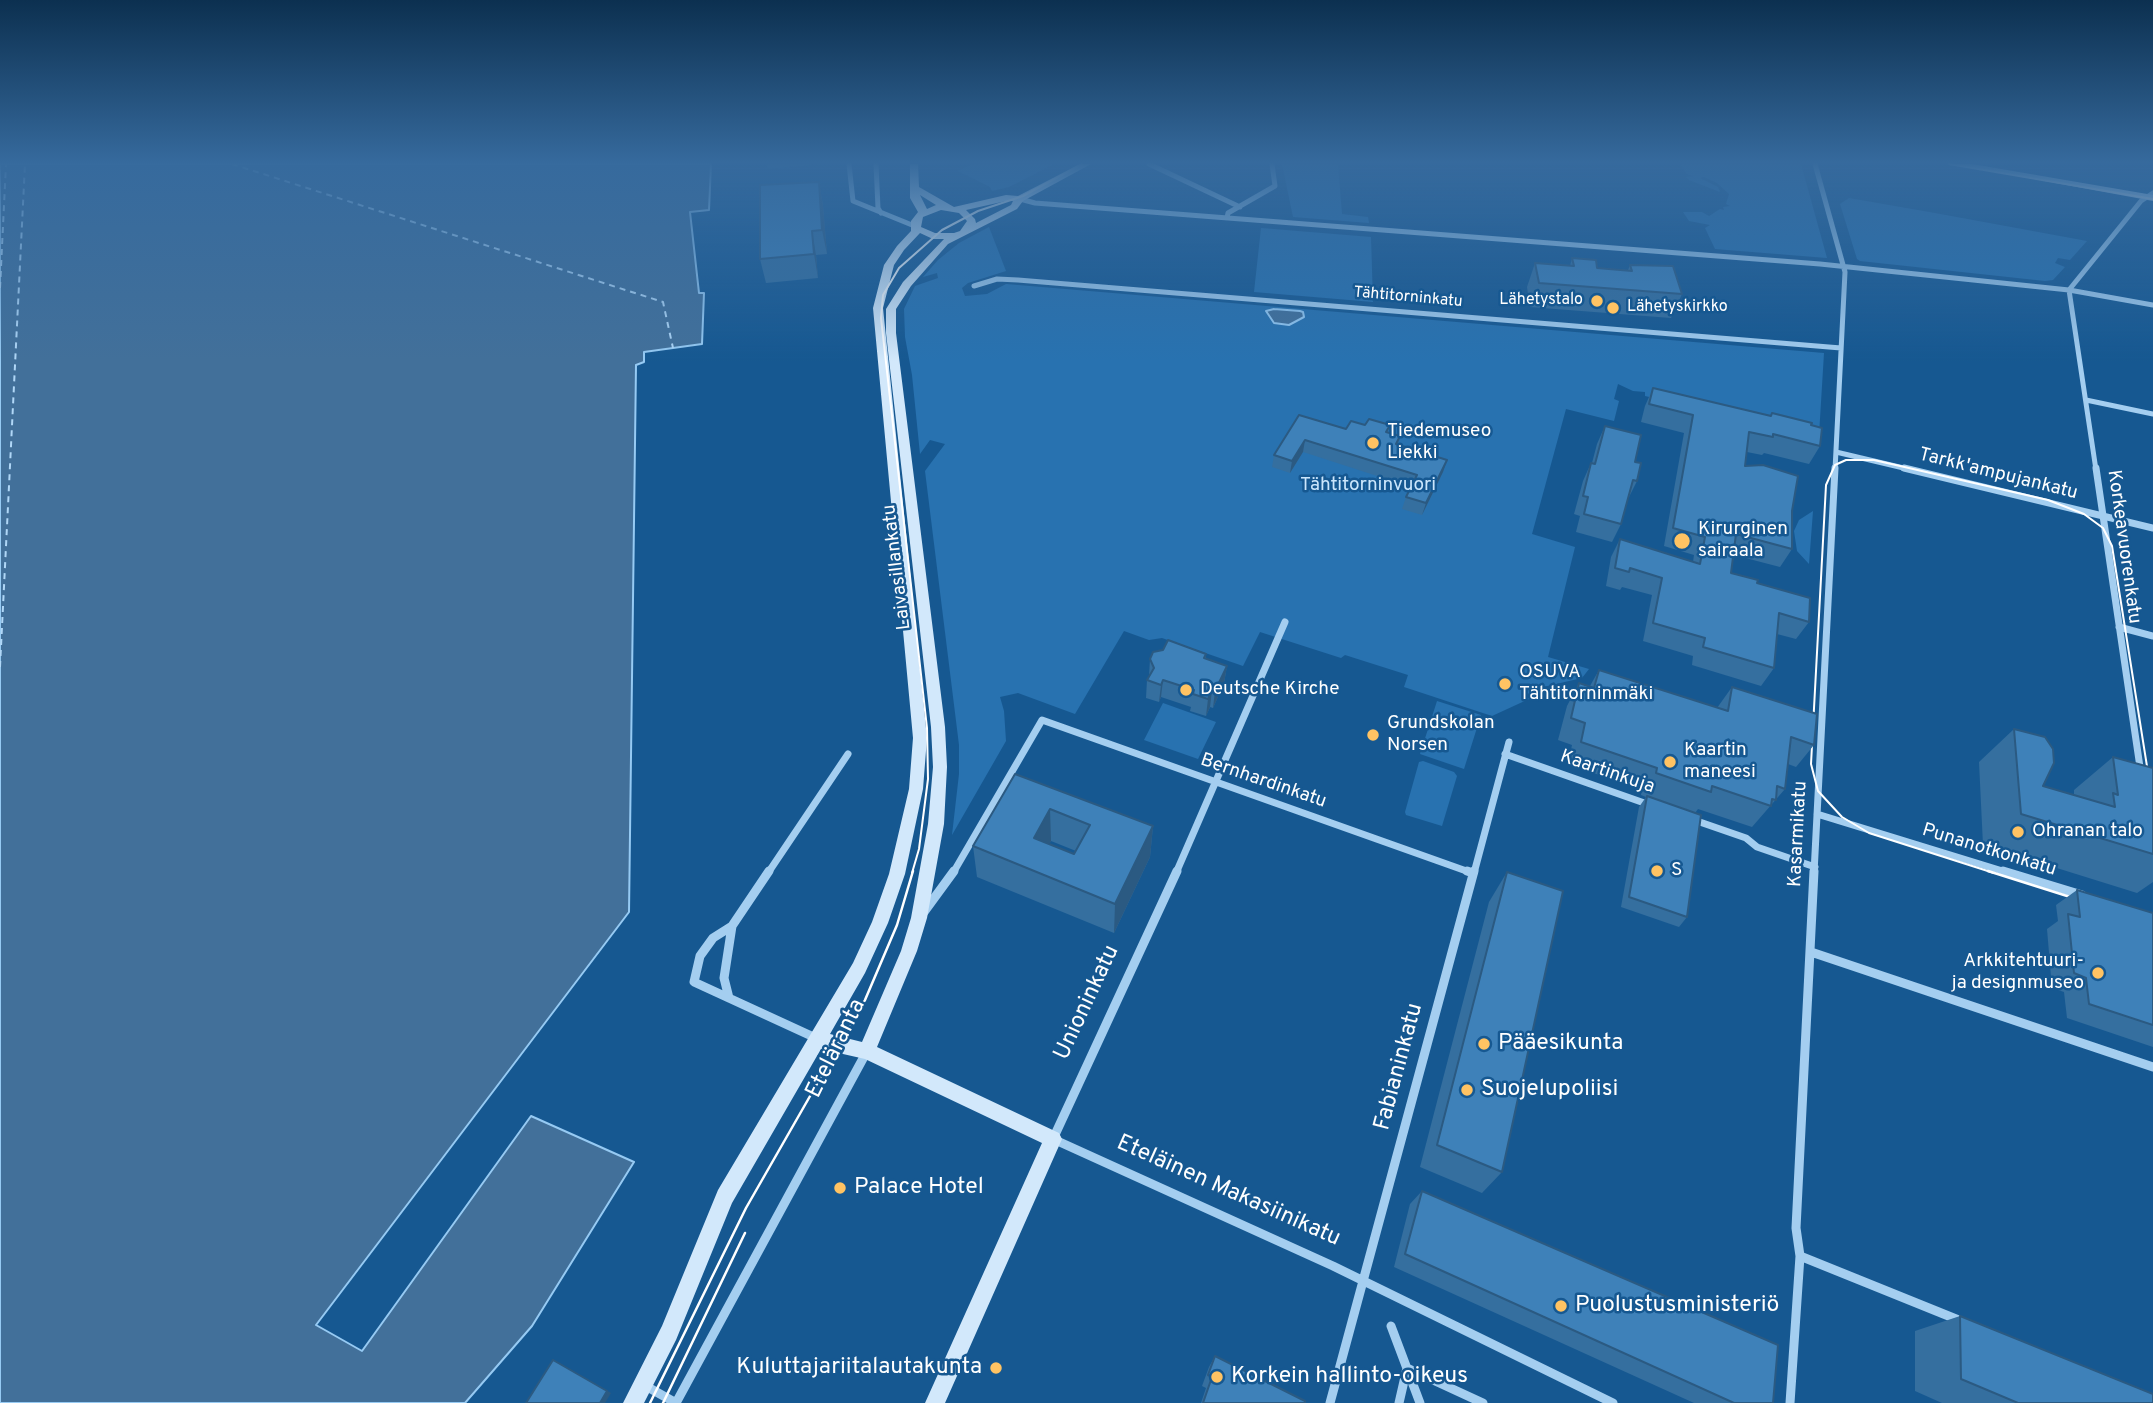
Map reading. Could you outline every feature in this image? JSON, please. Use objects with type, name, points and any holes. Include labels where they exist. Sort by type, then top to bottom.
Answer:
[{"type":"main road","name":"Laivasillankatu","points":[[888,901],[904,848],[912,808],[920,738],[878,308],[889,265],[916,229]]},
{"type":"main road","points":[[920,229],[933,236],[960,234],[965,229]]},
{"type":"main road","name":"Laivasillankatu","points":[[919,918],[936,824],[940,741],[890,319],[893,304],[906,284],[938,248],[969,229]]},
{"type":"main road","name":"Eteläranta","points":[[633,1403],[669,1333],[725,1197],[859,968],[888,901]]},
{"type":"main road","name":"Eteläranta","points":[[867,1051],[909,951],[919,918]]},
{"type":"main road","name":"Eteläinen Makasiinikatu","points":[[818,1040],[867,1051],[1053,1139]]},
{"type":"main road","name":"Unioninkatu","points":[[935,1403],[1053,1139]]},
{"type":"street","points":[[1374,229],[1844,266],[2069,290],[2153,305]]},
{"type":"street","name":"Kasarmikatu","points":[[1790,1403],[1800,1256],[1796,1228],[1841,348],[1844,266],[1834,229]]},
{"type":"street","points":[[2069,290],[2122,229]]},
{"type":"street","name":"Tähtitorninkatu","points":[[974,286],[997,279],[1018,279],[1841,348]]},
{"type":"street","name":"Korkeavuorenkatu","points":[[2069,290],[2142,781]]},
{"type":"street","points":[[2086,400],[2153,414]]},
{"type":"street","name":"Tarkk'ampujankatu","points":[[1836,452],[2153,528]]},
{"type":"street","name":"Unioninkatu","points":[[1053,1139],[1216,783],[1285,622]]},
{"type":"street","points":[[2119,627],[2153,636]]},
{"type":"street","name":"Eteläranta","points":[[919,918],[953,873],[1042,720]]},
{"type":"street","name":"Bernhardinkatu","points":[[1042,720],[1473,873]]},
{"type":"street","name":"Fabianinkatu","points":[[1330,1403],[1508,742]]},
{"type":"street","points":[[818,1040],[694,982],[700,956],[713,938],[732,926],[848,754]]},
{"type":"street","name":"Kaartinkuja","points":[[1505,754],[1665,810]]},
{"type":"street","name":"Punanotkonkatu","points":[[1817,814],[2092,898]]},
{"type":"street","points":[[1691,819],[1746,838],[1757,847],[1815,867]]},
{"type":"street","points":[[729,998],[724,978],[732,926]]},
{"type":"street","points":[[1811,952],[2153,1067]]},
{"type":"street","name":"Eteläranta","points":[[676,1403],[867,1051]]},
{"type":"street","name":"Eteläinen Makasiinikatu","points":[[1053,1139],[1362,1282],[1612,1403]]},
{"type":"street","points":[[1800,1256],[1976,1327]]},
{"type":"street","points":[[1391,1326],[1420,1403]]},
{"type":"street","points":[[1399,1403],[1407,1368]]},
{"type":"street","points":[[1407,1368],[1483,1403]]},
{"type":"street","points":[[644,1385],[676,1403]]},
{"type":"green space","name":"Tähtitorninvuori","points":[[984,229],[990,229],[1006,271],[968,283],[962,288],[965,296],[987,294],[1006,284],[1824,353],[1819,435],[1645,396],[1645,392],[1633,391],[1618,384],[1614,399],[1619,401],[1614,421],[1566,409],[1532,534],[1575,547],[1548,657],[1589,669],[1582,678],[1543,687],[1529,699],[1492,716],[1404,687],[1408,675],[1345,655],[1341,658],[1260,632],[1243,666],[1162,638],[1149,640],[1124,631],[1075,714],[1018,693],[1000,697],[1006,741],[952,835],[959,774],[959,745],[925,471],[945,444],[930,440],[920,454],[904,309],[915,286],[938,278],[937,273],[923,277],[959,243]]},
{"type":"green space","points":[[1261,229],[1371,237],[1373,302],[1254,292]]},
{"type":"green space","points":[[1706,229],[1819,229],[1827,258],[1715,249]]},
{"type":"green space","points":[[1848,229],[2024,229],[2087,241],[2070,260],[2058,258],[2055,263],[2065,267],[2053,280],[2045,281],[1857,259]]},
{"type":"green space","points":[[1813,511],[1809,564],[1797,551],[1794,531],[1799,520]]},
{"type":"green space","points":[[1437,701],[1481,715],[1464,769],[1420,754]]},
{"type":"green space","points":[[1163,703],[1216,722],[1198,759],[1144,740]]},
{"type":"green space","points":[[1419,762],[1454,772],[1457,776],[1442,826],[1406,815],[1405,812]]},
{"type":"shaded area","points":[[0,229],[692,229],[699,293],[704,293],[702,344],[644,352],[644,362],[636,365],[629,912],[316,1325],[362,1351],[531,1116],[634,1162],[532,1326],[465,1403],[0,1403]]},
{"type":"shaded area","points":[[1266,311],[1300,311],[1304,317],[1289,325],[1274,323]]},
{"type":"building","points":[[760,229],[822,229],[812,231],[814,254],[760,259]]},
{"type":"building","points":[[1572,258],[1596,260],[1597,268],[1632,271],[1630,265],[1673,266],[1682,294],[1539,283],[1535,263],[1574,266]]},
{"type":"building","points":[[1653,388],[1771,416],[1772,413],[1822,428],[1820,446],[1773,434],[1773,437],[1749,432],[1745,466],[1763,465],[1798,476],[1792,511],[1792,549],[1736,534],[1731,573],[1810,598],[1809,622],[1779,613],[1774,668],[1703,647],[1705,638],[1653,623],[1662,578],[1630,568],[1629,572],[1615,568],[1620,539],[1700,564],[1705,537],[1673,528],[1693,415],[1649,404]]},
{"type":"building","points":[[1299,415],[1346,429],[1351,421],[1365,425],[1369,419],[1390,425],[1386,432],[1400,436],[1396,444],[1447,460],[1426,503],[1406,497],[1417,475],[1305,440],[1292,461],[1274,455]]},
{"type":"building","points":[[1605,426],[1641,435],[1635,462],[1641,463],[1637,481],[1633,480],[1621,524],[1584,514],[1588,497],[1583,496],[1591,463],[1595,464]]},
{"type":"building","points":[[1168,640],[1206,654],[1204,658],[1227,666],[1208,699],[1193,694],[1194,690],[1163,680],[1161,685],[1147,680],[1154,668],[1150,659],[1153,652],[1163,650]]},
{"type":"building","name":"Kaartin maneesi","points":[[1599,670],[1728,711],[1732,687],[1817,714],[1814,745],[1791,737],[1785,789],[1777,786],[1776,800],[1772,799],[1771,806],[1712,786],[1711,792],[1656,773],[1657,768],[1581,742],[1585,723],[1571,718],[1579,683],[1594,688]]},
{"type":"building","points":[[2014,729],[2045,737],[2053,749],[2054,763],[2043,786],[2115,807],[2113,793],[2118,795],[2113,757],[2153,768],[2153,854],[2021,814]]},
{"type":"building","points":[[1015,774],[1153,826],[1115,904],[973,846]],"holes":[[[1050,809],[1090,825],[1074,854],[1034,838]]]},
{"type":"building","name":"S","points":[[1647,796],[1701,815],[1687,917],[1629,897]]},
{"type":"building","name":"Pääesikunta","points":[[1507,872],[1563,891],[1502,1172],[1437,1145]]},
{"type":"building","name":"Arkkitehtuuri- ja designmuseo","points":[[2077,890],[2153,913],[2153,1025],[2089,1004],[2086,978],[2074,973],[2068,914],[2080,917]]},
{"type":"building","name":"Puolustusministeriö","points":[[1422,1191],[1778,1345],[1773,1403],[1734,1403],[1405,1254]]},
{"type":"building","points":[[1960,1316],[2153,1394],[2153,1403],[2018,1403],[1961,1379]]},
{"type":"building","points":[[1215,1356],[1305,1403],[1203,1403],[1212,1377],[1208,1375]]},
{"type":"building","points":[[553,1360],[607,1391],[600,1403],[526,1403]]},
{"type":"ferry route","points":[[0,288],[3,229]]},
{"type":"ferry route","points":[[0,667],[22,229]]},
{"type":"ferry route","points":[[436,229],[663,302],[673,348]]},
{"type":"tram line","points":[[912,873],[919,849],[928,779],[927,728],[881,318],[883,295],[899,268],[943,229]]},
{"type":"tram line","points":[[1994,873],[1869,833],[1842,817],[1818,791],[1811,764],[1826,485],[1835,465],[1846,460],[1874,460],[2048,500],[2084,514],[2103,528],[2112,546],[2153,804]]},
{"type":"tram line","points":[[650,1403],[746,1208],[865,1000],[897,925],[913,871]]},
{"type":"tram line","points":[[1988,871],[2086,902]]},
{"type":"tram line","points":[[663,1403],[745,1233]]},
{"type":"place","name":"Lähetystalo","points":[[1597,301]]},
{"type":"place","name":"Lähetyskirkko","points":[[1613,308]]},
{"type":"place","name":"Tiedemuseo Liekki","points":[[1373,443]]},
{"type":"place","name":"Kirurginen sairaala","points":[[1682,541]]},
{"type":"place","name":"OSUVA Tähtitorninmäki","points":[[1505,684]]},
{"type":"place","name":"Deutsche Kirche","points":[[1186,690]]},
{"type":"place","name":"Grundskolan Norsen","points":[[1373,735]]},
{"type":"place","name":"Kaartin maneesi","points":[[1670,762]]},
{"type":"place","name":"Ohranan talo","points":[[2018,832]]},
{"type":"place","name":"S","points":[[1657,871]]},
{"type":"place","name":"Arkkitehtuuri- ja designmuseo","points":[[2098,973]]},
{"type":"place","name":"Pääesikunta","points":[[1484,1044]]},
{"type":"place","name":"Suojelupoliisi","points":[[1467,1090]]},
{"type":"place","name":"Palace Hotel","points":[[840,1188]]},
{"type":"place","name":"Puolustusministeriö","points":[[1561,1306]]},
{"type":"place","name":"Kuluttajariitalautakunta","points":[[996,1368]]},
{"type":"place","name":"Korkein hallinto-oikeus","points":[[1217,1377]]}]
